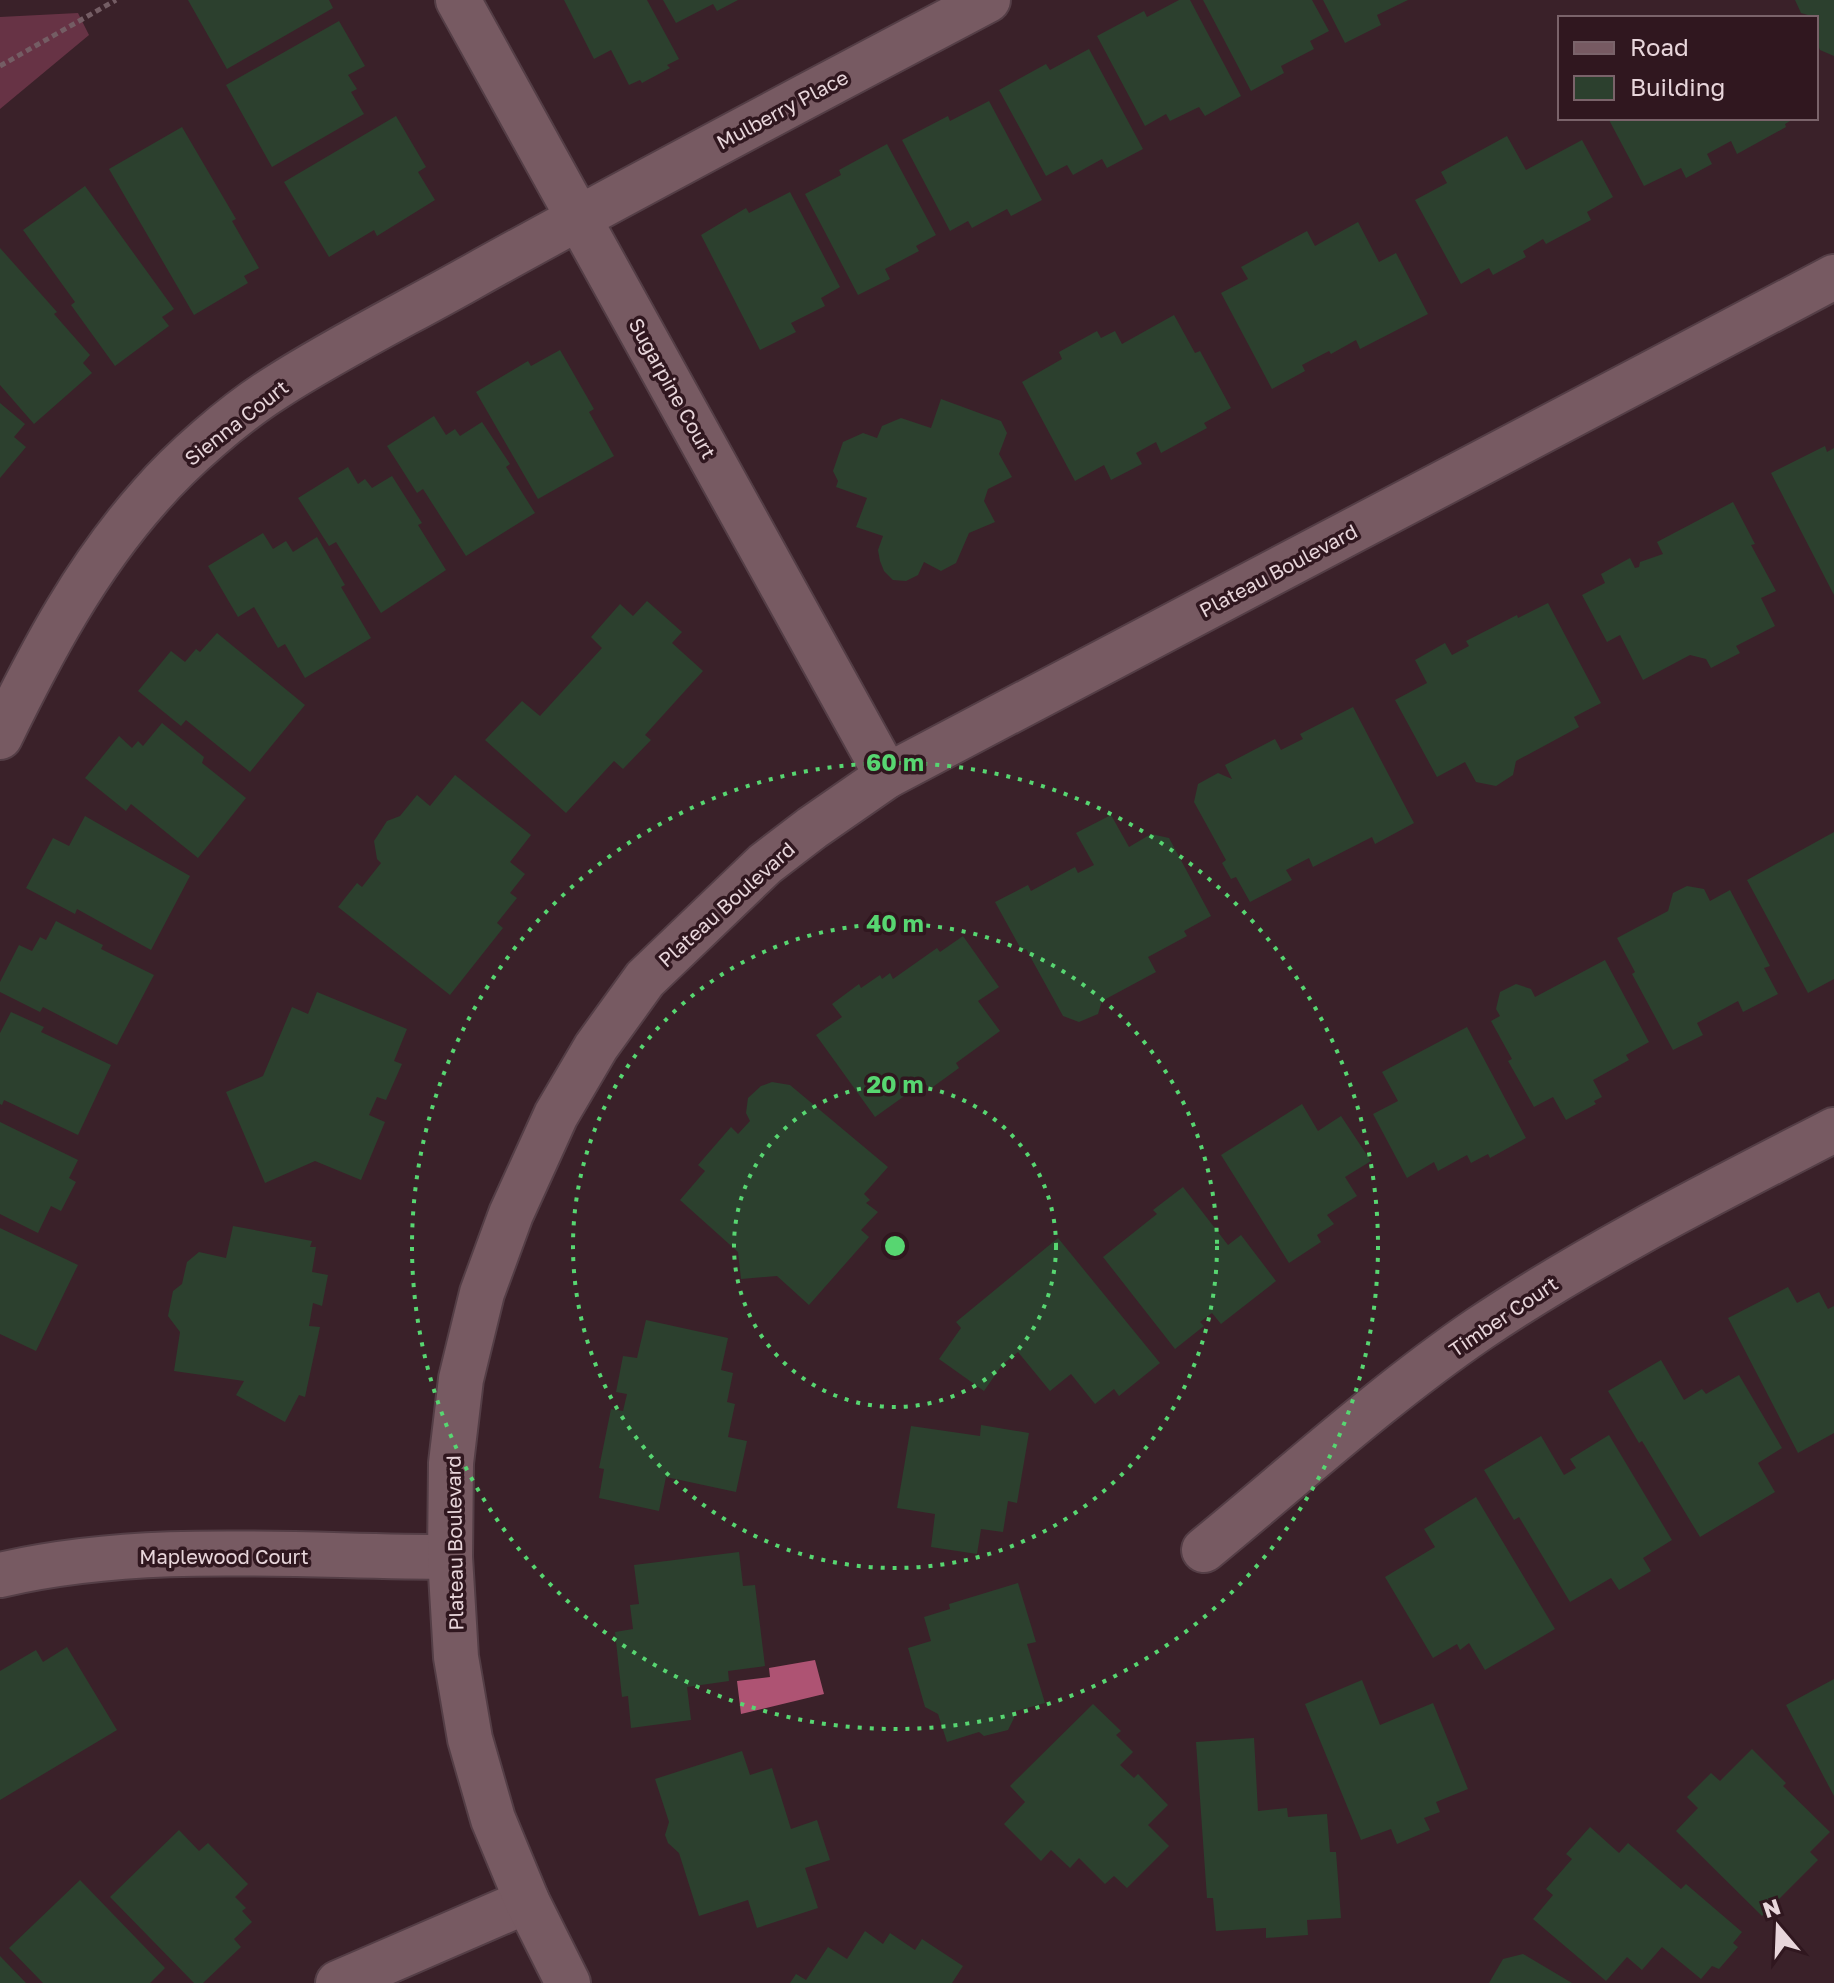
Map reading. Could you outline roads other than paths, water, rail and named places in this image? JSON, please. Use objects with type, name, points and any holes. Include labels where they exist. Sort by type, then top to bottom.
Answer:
[{"type":"street","name":"Sugarpine Court","points":[[458,0],[887,776]]},
{"type":"street","name":"Mulberry Place","points":[[577,218],[988,0]]},
{"type":"street","name":"Sienna Court","points":[[0,737],[81,585],[152,494],[197,449],[273,389],[577,218]]},
{"type":"street","name":"Plateau Boulevard","points":[[568,1983],[527,1901],[493,1819],[470,1739],[456,1657],[450,1557],[451,1463],[461,1379],[482,1293],[511,1214],[556,1115],[596,1047],[645,979],[765,864],[887,776],[1834,277]]},
{"type":"street","name":"Timber Court","points":[[1204,1550],[1385,1401],[1478,1330],[1659,1221],[1834,1130]]},
{"type":"street","name":"Maplewood Court","points":[[0,1575],[43,1565],[181,1553],[450,1557]]},
{"type":"street","points":[[338,1983],[527,1901]]}]
